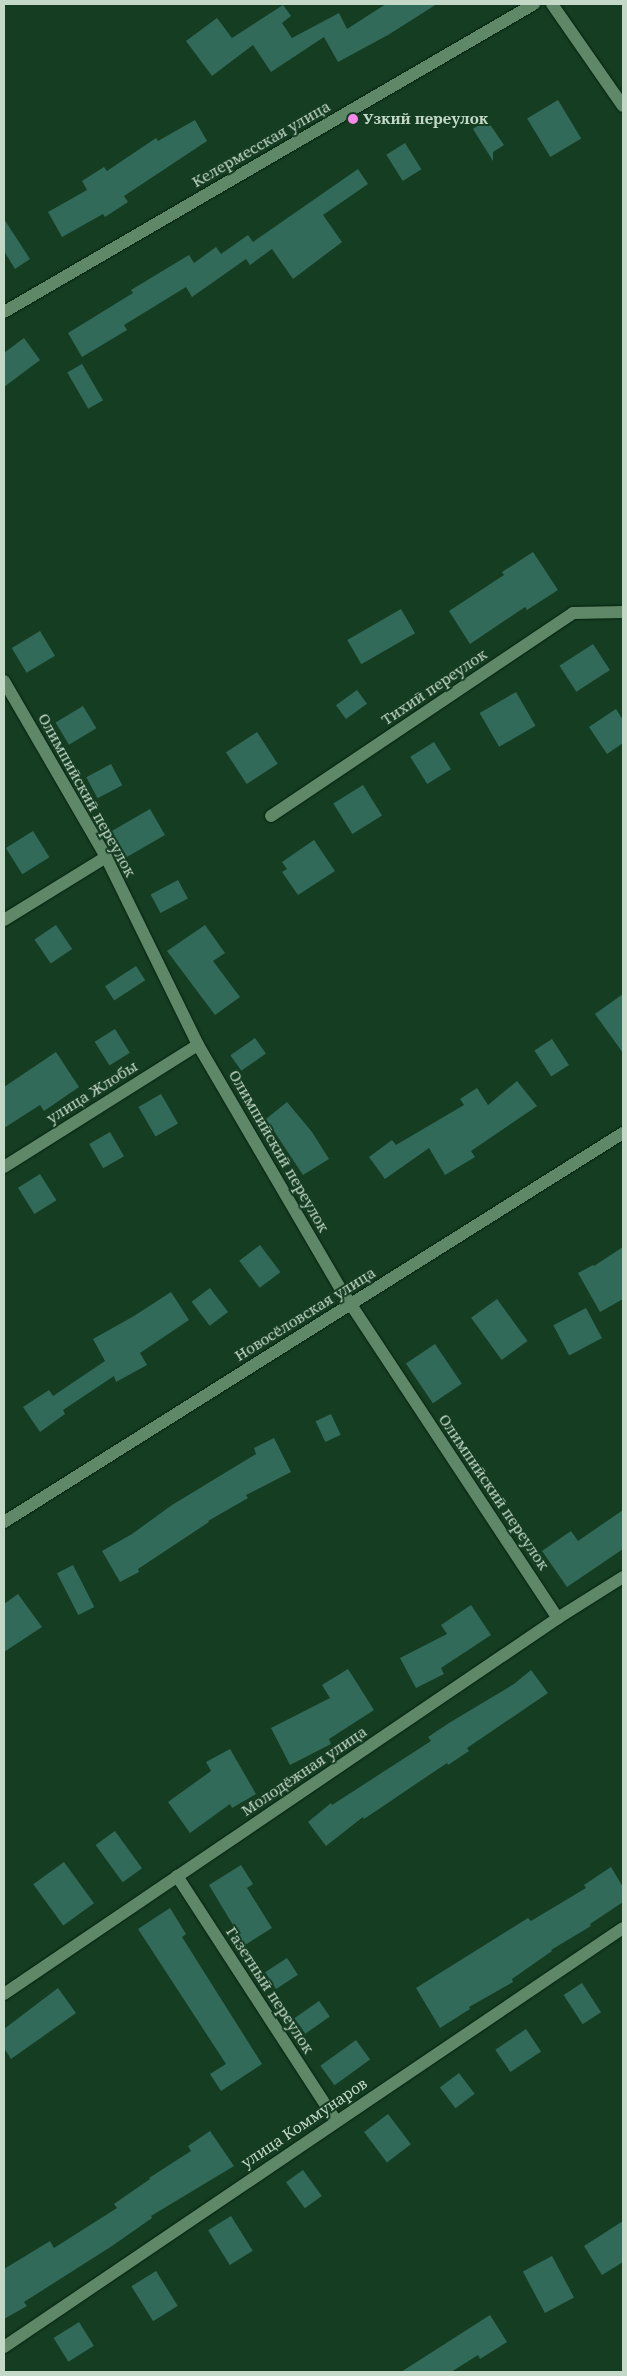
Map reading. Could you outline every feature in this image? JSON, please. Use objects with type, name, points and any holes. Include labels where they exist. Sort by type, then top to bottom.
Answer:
[{"type":"street","name":"Келермесская улица","points":[[4,312],[534,4]]},
{"type":"street","points":[[552,4],[623,106]]},
{"type":"street","name":"Тихий переулок","points":[[271,816],[573,613],[623,612]]},
{"type":"street","name":"Олимпийский переулок","points":[[4,681],[106,857],[198,1045],[350,1305],[558,1618]]},
{"type":"street","points":[[4,920],[106,857]]},
{"type":"street","name":"улица Жлобы","points":[[4,1167],[198,1045]]},
{"type":"street","name":"Новосёловская улица","points":[[4,1522],[623,1133]]},
{"type":"street","name":"Молодёжная улица","points":[[4,1994],[558,1618],[623,1577]]},
{"type":"street","name":"Газетный переулок","points":[[177,1876],[336,2121]]},
{"type":"street","name":"улица Коммунаров","points":[[4,2347],[623,1928]]},
{"type":"building","points":[[386,4],[437,4],[388,35],[338,62],[324,37],[271,72],[253,45],[212,76],[186,41],[217,18],[232,38],[283,5],[291,16],[282,23],[292,38],[339,13],[347,29]]},
{"type":"building","points":[[558,100],[581,139],[550,157],[527,119]]},
{"type":"building","points":[[195,120],[207,141],[124,196],[128,202],[105,217],[103,214],[62,237],[48,212],[87,190],[82,181],[104,167],[107,171],[156,138],[158,141]]},
{"type":"building","points":[[487,120],[504,145],[493,152],[493,161],[473,129]]},
{"type":"building","points":[[405,143],[421,169],[403,181],[386,155]]},
{"type":"building","points":[[358,169],[368,184],[323,215],[342,242],[293,279],[272,249],[250,265],[246,259],[192,297],[186,287],[124,325],[127,330],[82,357],[68,333],[133,293],[131,290],[189,255],[194,263],[216,247],[221,254],[248,235],[253,242]]},
{"type":"building","points":[[4,219],[30,259],[15,269],[4,251]]},
{"type":"building","points":[[24,338],[40,360],[4,387],[4,353]]},
{"type":"building","points":[[82,364],[103,400],[88,409],[67,372]]},
{"type":"building","points":[[533,552],[558,590],[527,610],[525,607],[470,644],[449,611],[504,575],[502,572]]},
{"type":"building","points":[[401,609],[415,633],[361,664],[347,640]]},
{"type":"building","points":[[40,631],[55,656],[27,673],[12,648]]},
{"type":"building","points":[[593,644],[610,670],[576,692],[559,666]]},
{"type":"building","points":[[357,690],[367,704],[346,719],[336,705]]},
{"type":"building","points":[[516,692],[536,726],[499,747],[480,713]]},
{"type":"building","points":[[83,706],[96,728],[69,745],[56,722]]},
{"type":"building","points":[[616,709],[623,720],[623,743],[607,754],[589,727]]},
{"type":"building","points":[[257,732],[278,764],[247,784],[226,752]]},
{"type":"building","points":[[434,742],[451,769],[427,784],[410,757]]},
{"type":"building","points":[[111,764],[122,785],[98,798],[86,777]]},
{"type":"building","points":[[363,785],[382,816],[352,834],[333,804]]},
{"type":"building","points":[[150,809],[165,835],[127,857],[112,831]]},
{"type":"building","points":[[33,831],[49,857],[22,874],[6,848]]},
{"type":"building","points":[[314,840],[335,871],[298,895],[282,872],[287,869],[282,862]]},
{"type":"building","points":[[178,880],[188,899],[160,913],[151,895]]},
{"type":"building","points":[[56,925],[72,949],[51,964],[34,940]]},
{"type":"building","points":[[205,925],[225,953],[213,961],[240,997],[215,1015],[167,951]]},
{"type":"building","points":[[136,966],[145,980],[114,1000],[105,986]]},
{"type":"building","points":[[623,994],[623,1053],[595,1014]]},
{"type":"building","points":[[115,1029],[130,1053],[109,1065],[95,1042]]},
{"type":"building","points":[[255,1038],[266,1054],[241,1071],[230,1055]]},
{"type":"building","points":[[552,1039],[569,1065],[551,1076],[534,1050]]},
{"type":"building","points":[[56,1052],[79,1087],[44,1111],[40,1105],[4,1128],[4,1087]]},
{"type":"building","points":[[517,1081],[537,1106],[471,1151],[475,1157],[445,1175],[429,1148],[385,1179],[369,1157],[392,1140],[396,1145],[464,1105],[460,1099],[477,1088],[488,1105]]},
{"type":"building","points":[[161,1094],[178,1123],[155,1136],[138,1107]]},
{"type":"building","points":[[287,1102],[312,1132],[329,1159],[303,1175],[266,1119]]},
{"type":"building","points":[[110,1132],[124,1156],[103,1168],[89,1144]]},
{"type":"building","points":[[40,1174],[56,1200],[34,1214],[18,1188]]},
{"type":"building","points":[[260,1245],[280,1272],[260,1288],[239,1261]]},
{"type":"building","points":[[623,1247],[623,1299],[600,1312],[578,1273],[594,1266]]},
{"type":"building","points":[[210,1288],[228,1312],[210,1326],[192,1302]]},
{"type":"building","points":[[171,1292],[189,1320],[140,1353],[147,1365],[116,1382],[114,1376],[63,1410],[65,1414],[40,1432],[23,1407],[49,1390],[53,1396],[105,1361],[93,1339]]},
{"type":"building","points":[[497,1299],[528,1341],[502,1360],[471,1318]]},
{"type":"building","points":[[586,1308],[602,1338],[569,1355],[553,1325]]},
{"type":"building","points":[[435,1344],[462,1384],[433,1403],[406,1364]]},
{"type":"building","points":[[331,1414],[341,1435],[325,1442],[316,1421]]},
{"type":"building","points":[[274,1438],[291,1472],[246,1495],[248,1498],[208,1521],[138,1569],[139,1572],[120,1582],[102,1551],[132,1534],[172,1505],[256,1454],[254,1448]]},
{"type":"building","points":[[623,1510],[623,1549],[567,1587],[542,1551],[571,1531],[578,1541]]},
{"type":"building","points":[[73,1565],[94,1607],[78,1615],[57,1573]]},
{"type":"building","points":[[18,1594],[42,1627],[4,1652],[4,1604]]},
{"type":"building","points":[[471,1605],[491,1635],[441,1668],[444,1674],[416,1688],[400,1658],[447,1634],[441,1625]]},
{"type":"building","points":[[348,1669],[374,1710],[329,1739],[331,1744],[290,1765],[271,1728],[330,1698],[322,1685]]},
{"type":"building","points":[[531,1670],[548,1693],[467,1748],[469,1751],[448,1765],[447,1763],[364,1819],[363,1817],[326,1846],[308,1822],[331,1803],[332,1805],[431,1741],[428,1737],[514,1684]]},
{"type":"building","points":[[230,1749],[256,1794],[232,1808],[230,1804],[190,1833],[168,1802],[211,1771],[206,1762]]},
{"type":"building","points":[[115,1831],[142,1868],[123,1882],[96,1845]]},
{"type":"building","points":[[64,1862],[94,1903],[63,1926],[33,1884]]},
{"type":"building","points":[[241,1865],[253,1884],[247,1888],[272,1928],[245,1945],[209,1885]]},
{"type":"building","points":[[611,1867],[623,1887],[623,1902],[590,1924],[591,1926],[551,1950],[512,1979],[513,1982],[469,2007],[470,2009],[440,2028],[416,1988],[528,1918],[531,1921],[586,1888],[584,1885]]},
{"type":"building","points":[[170,1908],[186,1934],[182,1937],[262,2064],[221,2091],[210,2074],[226,2064],[138,1929]]},
{"type":"building","points":[[287,1958],[298,1975],[276,1989],[265,1972]]},
{"type":"building","points":[[582,1983],[601,2012],[583,2024],[564,1995]]},
{"type":"building","points":[[58,1988],[76,2013],[11,2059],[4,2048],[4,2029]]},
{"type":"building","points":[[319,2001],[330,2017],[305,2034],[294,2018]]},
{"type":"building","points":[[526,2029],[541,2051],[510,2072],[495,2050]]},
{"type":"building","points":[[356,2040],[370,2059],[335,2085],[320,2066]]},
{"type":"building","points":[[459,2073],[475,2094],[455,2108],[440,2087]]},
{"type":"building","points":[[388,2114],[411,2144],[387,2162],[364,2132]]},
{"type":"building","points":[[210,2131],[234,2166],[151,2216],[152,2218],[112,2246],[24,2302],[27,2306],[4,2319],[4,2269],[50,2241],[54,2248],[117,2208],[114,2204],[149,2178],[191,2151],[188,2146]]},
{"type":"building","points":[[303,2170],[322,2196],[305,2208],[286,2182]]},
{"type":"building","points":[[231,2216],[253,2251],[230,2265],[208,2230]]},
{"type":"building","points":[[623,2221],[623,2262],[602,2275],[584,2246]]},
{"type":"building","points":[[552,2256],[574,2297],[545,2313],[523,2271]]},
{"type":"building","points":[[156,2271],[178,2306],[153,2321],[131,2286]]},
{"type":"building","points":[[490,2315],[507,2342],[480,2359],[478,2355],[451,2372],[401,2372]]},
{"type":"building","points":[[79,2322],[94,2346],[68,2362],[54,2338]]},
{"type":"place","name":"Узкий переулок","points":[[353,119]]}]
